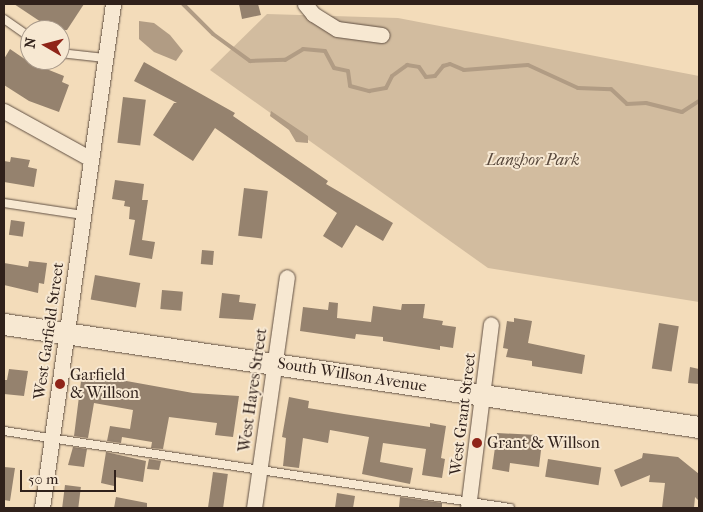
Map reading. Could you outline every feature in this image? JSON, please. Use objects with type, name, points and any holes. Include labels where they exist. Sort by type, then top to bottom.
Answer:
[{"type":"main road","name":"South Willson Avenue","points":[[4,324],[699,427]]},
{"type":"street","name":"West Garfield Street","points":[[42,508],[113,4]]},
{"type":"street","points":[[305,4],[312,14],[337,28],[382,35]]},
{"type":"street","points":[[4,111],[91,158]]},
{"type":"street","name":"West Hayes Street","points":[[254,508],[287,277]]},
{"type":"street","name":"West Grant Street","points":[[468,505],[484,395],[491,324]]},
{"type":"lane","points":[[4,19],[20,30]]},
{"type":"lane","points":[[70,54],[105,58]]},
{"type":"lane","points":[[4,203],[83,215]]},
{"type":"lane","points":[[4,431],[468,505],[510,508]]},
{"type":"green space","name":"Langhor Park","points":[[267,14],[398,18],[699,76],[699,302],[488,268],[210,70]]},
{"type":"shaded area","points":[[139,21],[154,23],[170,35],[183,51],[176,61],[154,52],[139,39]]},
{"type":"shaded area","points":[[271,111],[308,136],[308,143],[296,142],[289,130],[270,116]]},
{"type":"building","points":[[14,4],[84,4],[70,25],[70,20],[38,20]]},
{"type":"building","points":[[239,4],[258,4],[261,15],[242,19]]},
{"type":"building","points":[[10,49],[20,56],[20,70],[49,70],[64,76],[62,82],[69,85],[59,112],[29,101],[4,85],[4,59]]},
{"type":"building","points":[[144,62],[235,113],[233,116],[328,181],[326,184],[393,223],[383,241],[356,225],[342,248],[323,236],[337,213],[215,128],[193,161],[153,135],[174,103],[177,103],[134,81]]},
{"type":"building","points":[[123,97],[146,100],[140,145],[117,143]]},
{"type":"building","points":[[11,157],[30,160],[28,167],[37,169],[34,187],[4,182],[4,161],[10,162]]},
{"type":"building","points":[[115,180],[144,184],[142,200],[148,200],[142,240],[155,242],[152,259],[129,255],[135,220],[129,219],[130,207],[124,206],[125,201],[112,199]]},
{"type":"building","points":[[244,188],[268,191],[262,239],[238,236]]},
{"type":"building","points":[[11,220],[25,222],[23,237],[9,235]]},
{"type":"building","points":[[202,250],[214,251],[213,265],[201,264]]},
{"type":"building","points":[[29,261],[47,263],[44,284],[39,283],[38,293],[4,285],[4,263],[28,267]]},
{"type":"building","points":[[95,275],[140,283],[136,308],[91,300]]},
{"type":"building","points":[[162,290],[183,292],[181,311],[160,309]]},
{"type":"building","points":[[222,293],[240,295],[239,302],[256,304],[253,320],[219,318]]},
{"type":"building","points":[[329,302],[338,303],[337,318],[371,322],[373,306],[401,310],[402,304],[425,304],[423,318],[443,321],[442,325],[456,327],[453,348],[440,346],[440,350],[383,341],[383,337],[356,334],[355,339],[300,331],[303,307],[328,310]]},
{"type":"building","points":[[514,318],[532,321],[528,343],[585,355],[582,374],[532,366],[532,361],[506,357],[508,349],[503,348],[507,321],[514,322]]},
{"type":"building","points":[[659,323],[679,326],[672,372],[652,368]]},
{"type":"building","points":[[690,367],[699,369],[699,384],[688,383]]},
{"type":"building","points":[[9,369],[28,371],[24,396],[4,394],[4,380],[7,380]]},
{"type":"building","points":[[82,373],[193,393],[239,396],[233,437],[215,435],[217,423],[169,417],[163,449],[151,448],[152,442],[122,437],[121,443],[107,441],[110,426],[130,429],[133,410],[94,403],[88,438],[74,436]]},
{"type":"building","points":[[289,397],[309,401],[308,408],[430,427],[430,423],[446,426],[441,458],[445,459],[442,478],[422,475],[426,449],[383,443],[380,462],[413,468],[410,484],[362,474],[369,437],[330,430],[328,443],[303,438],[299,468],[283,466],[286,438],[282,437]]},
{"type":"building","points":[[497,433],[537,435],[537,441],[542,442],[539,467],[510,463],[509,472],[492,469]]},
{"type":"building","points":[[73,447],[87,449],[84,467],[68,465]]},
{"type":"building","points":[[106,452],[146,461],[143,482],[115,477],[114,486],[101,483]]},
{"type":"building","points":[[643,453],[678,457],[699,474],[699,501],[695,497],[694,508],[662,508],[665,483],[649,482],[650,475],[621,487],[614,470],[642,458]]},
{"type":"building","points":[[149,459],[161,461],[159,470],[147,469]]},
{"type":"building","points":[[548,459],[601,467],[599,485],[545,477]]},
{"type":"building","points":[[4,467],[15,468],[10,501],[4,500]]},
{"type":"building","points":[[213,472],[228,474],[223,508],[208,508]]},
{"type":"building","points":[[65,485],[81,487],[78,508],[62,508]]},
{"type":"building","points":[[337,493],[355,496],[353,508],[335,508]]},
{"type":"building","points":[[116,497],[147,503],[147,508],[114,508]]},
{"type":"building","points":[[400,497],[442,503],[442,508],[399,508]]},
{"type":"waterway","points":[[183,4],[213,34],[250,61],[285,60],[303,49],[325,51],[334,68],[348,71],[350,86],[369,91],[386,88],[392,76],[407,65],[419,67],[426,77],[435,76],[443,66],[450,64],[464,70],[528,65],[578,88],[611,89],[627,104],[646,103],[682,112],[699,101]]},
{"type":"place","name":"Garfield & Willson","points":[[60,384]]},
{"type":"place","name":"Grant & Willson","points":[[477,443]]}]
